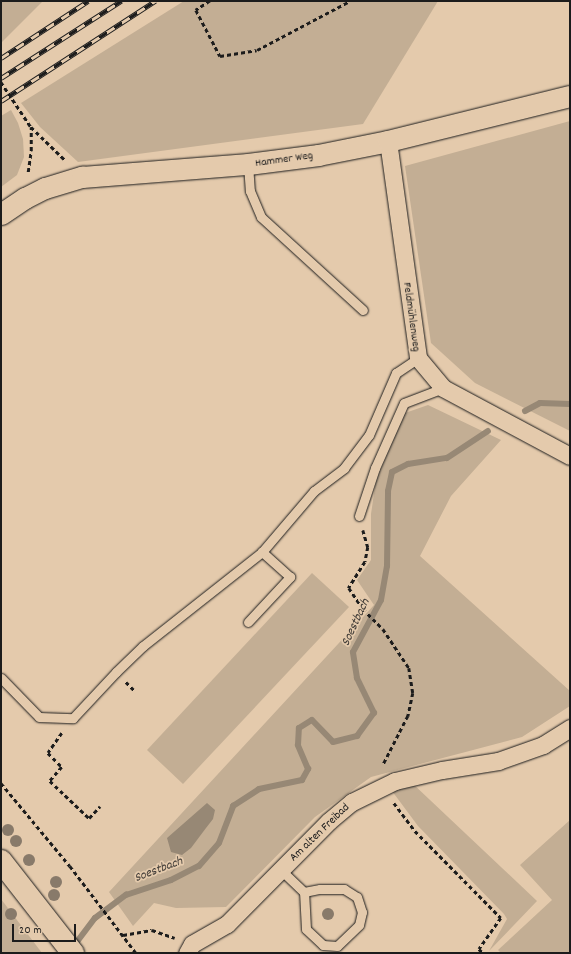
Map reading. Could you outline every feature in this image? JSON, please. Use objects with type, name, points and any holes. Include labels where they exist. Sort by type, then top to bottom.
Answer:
[{"type":"main road","points":[[1,861],[73,953]]},
{"type":"street","name":"Hammer Weg","points":[[1,214],[25,198],[45,188],[82,177],[248,164],[318,155],[388,142],[570,96]]},
{"type":"street","name":"Feldmühlenweg","points":[[388,142],[418,358],[443,388],[570,456]]},
{"type":"street","name":"Am alten Freibad","points":[[189,948],[228,924],[282,871],[329,821],[352,802],[384,785],[442,770],[498,761],[543,745],[570,728]]},
{"type":"lane","points":[[248,164],[250,191],[261,217],[363,310]]},
{"type":"lane","points":[[1,678],[39,717],[73,718],[116,672],[143,646],[262,552],[314,491],[344,468],[369,435],[396,373],[418,358]]},
{"type":"lane","points":[[359,516],[375,468],[404,404],[443,388]]},
{"type":"lane","points":[[248,622],[290,577],[262,552]]},
{"type":"lane","points":[[282,871],[304,892],[306,929],[323,945],[337,946],[359,925],[362,912],[357,897],[344,889],[320,889],[304,892]]},
{"type":"path","points":[[210,1],[196,10],[220,56],[257,50],[350,1]]},
{"type":"path","points":[[1,82],[31,127],[82,177]]},
{"type":"path","points":[[25,198],[31,151],[31,127]]},
{"type":"path","points":[[359,516],[368,548],[365,562],[349,588],[363,609],[383,629],[409,668],[413,693],[408,716],[392,745],[382,768],[384,785],[387,794],[415,831],[501,918],[479,949],[483,953]]},
{"type":"path","points":[[73,718],[48,753],[62,767],[50,781],[89,818],[100,806]]},
{"type":"path","points":[[1,783],[98,902],[136,953]]},
{"type":"path","points":[[123,935],[152,930],[189,948]]},
{"type":"shaded area","points":[[1,1],[43,1],[1,43]]},
{"type":"shaded area","points":[[184,1],[438,1],[363,124],[78,162],[40,127],[21,103]]},
{"type":"shaded area","points":[[11,110],[18,123],[23,139],[24,157],[17,175],[1,187],[1,116]]},
{"type":"shaded area","points":[[570,121],[570,431],[475,383],[431,343],[405,166]]},
{"type":"shaded area","points":[[428,405],[501,440],[451,496],[420,556],[570,691],[570,706],[522,737],[371,777],[315,817],[226,907],[176,908],[154,903],[133,926],[109,892],[374,605],[357,580],[371,560],[371,514],[376,480],[405,413]]},
{"type":"shaded area","points":[[312,573],[349,607],[183,784],[147,750]]},
{"type":"shaded area","points":[[412,783],[537,901],[489,951],[507,919],[504,914],[418,826],[392,791]]},
{"type":"shaded area","points":[[207,803],[215,810],[213,819],[191,848],[182,855],[171,852],[167,838]]},
{"type":"shaded area","points":[[570,820],[570,953],[501,953],[498,950],[552,900],[520,865]]},
{"type":"shaded area","points":[[1,899],[42,953],[1,953]]},
{"type":"waterway","name":"Soestbach","points":[[525,411],[540,403],[570,404]]},
{"type":"waterway","name":"Soestbach","points":[[73,947],[95,918],[126,895],[171,880],[199,866],[219,843],[233,806],[259,789],[302,780],[308,769],[298,745],[299,728],[312,720],[333,742],[357,736],[374,713],[357,678],[353,652],[381,600],[387,566],[388,491],[392,472],[408,464],[447,458],[488,431]]},
{"type":"railway","points":[[1,58],[88,1]]},
{"type":"railway","points":[[1,78],[121,1]]},
{"type":"railway","points":[[1,101],[155,1]]}]
